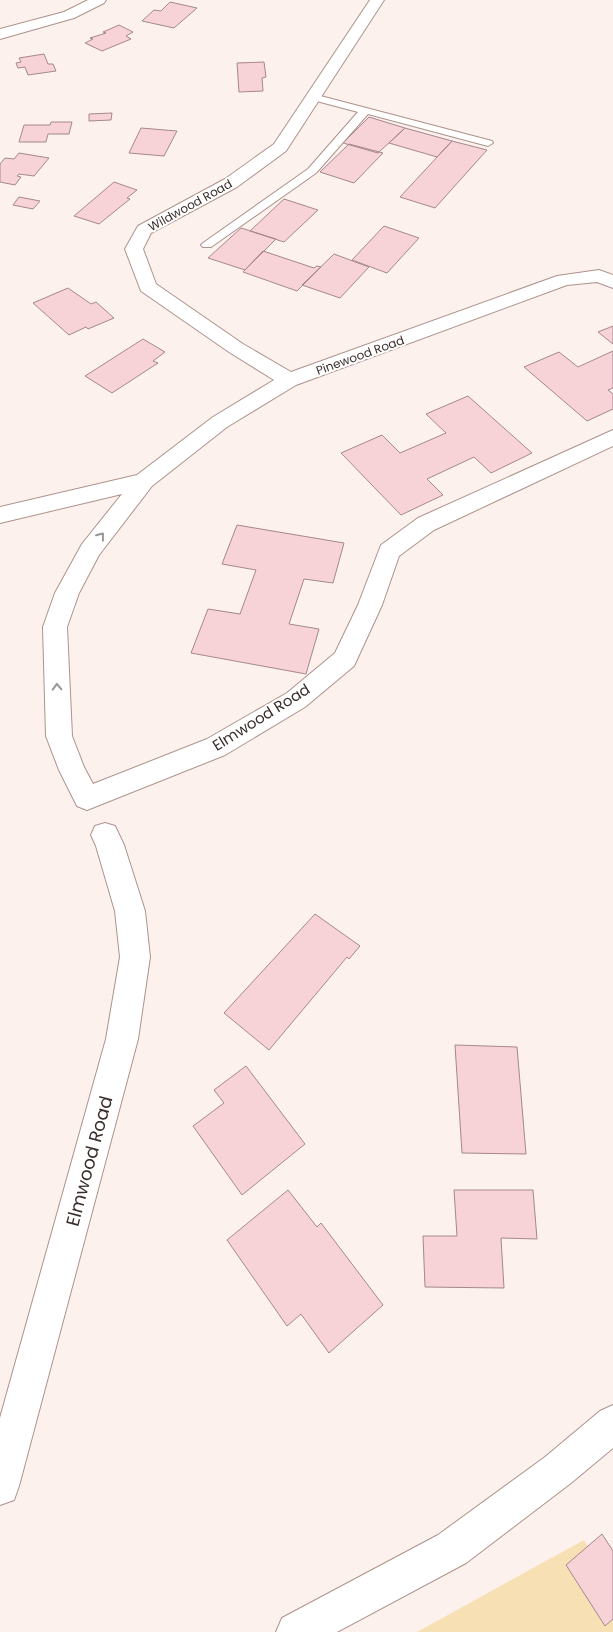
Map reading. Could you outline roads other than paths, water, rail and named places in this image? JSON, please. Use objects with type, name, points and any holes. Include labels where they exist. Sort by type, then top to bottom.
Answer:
[{"type":"street","points":[[0,34],[69,15],[98,0]]},
{"type":"street","name":"Wildwood Road","points":[[289,380],[236,348],[148,287],[134,249],[144,230],[231,183],[280,147],[377,0]]},
{"type":"street","name":"Pinewood Road","points":[[59,736],[55,627],[68,592],[90,550],[144,481],[220,422],[289,380],[564,280],[608,276]]},
{"type":"street","name":"Elmwood Road","points":[[59,736],[72,770],[87,798],[216,747],[296,700],[345,659],[370,605],[388,550],[426,524],[613,437]]},
{"type":"street","name":"Pinewood Road","points":[[0,515],[144,481]]},
{"type":"street","name":"Elmwood Road","points":[[0,1486],[122,1039],[135,958],[130,911],[105,835]]},
{"type":"street","points":[[296,1632],[452,1549],[558,1470],[613,1424]]},
{"type":"lane","points":[[313,97],[488,143]]},
{"type":"lane","points":[[207,245],[312,171],[366,111]]}]
